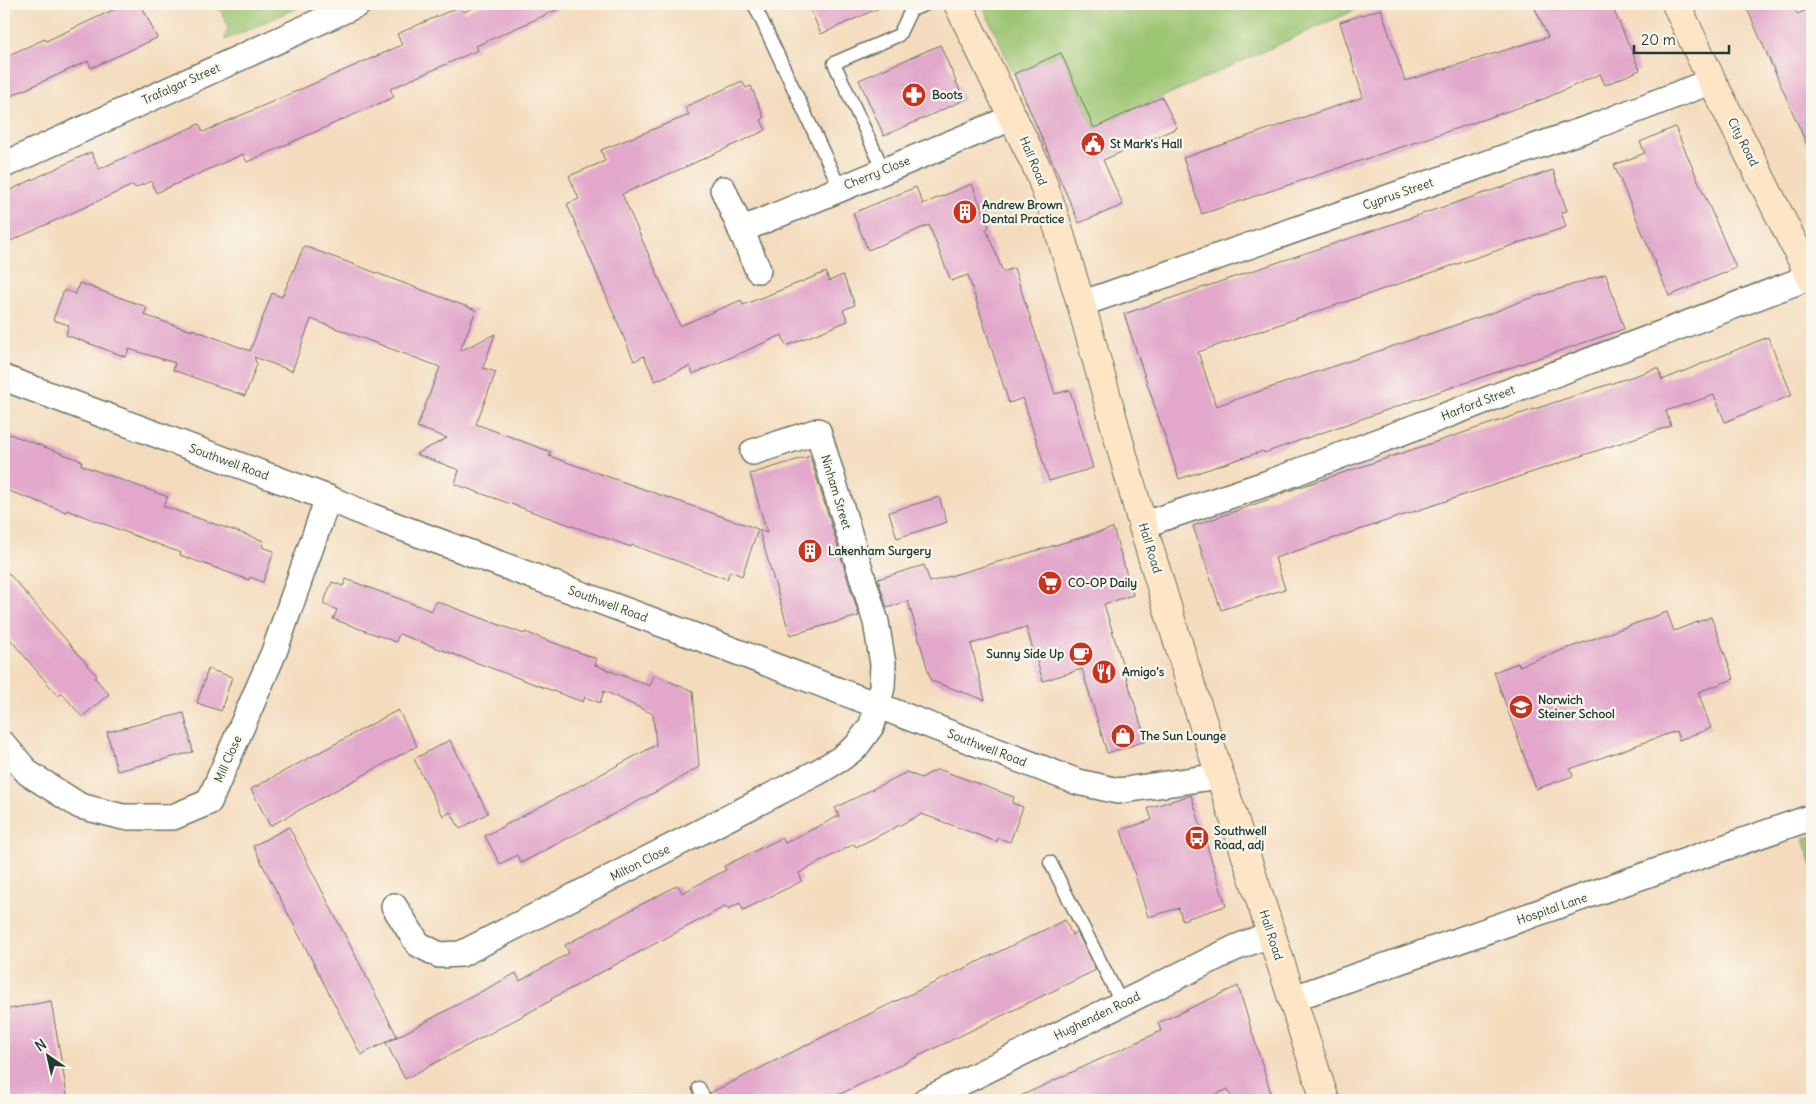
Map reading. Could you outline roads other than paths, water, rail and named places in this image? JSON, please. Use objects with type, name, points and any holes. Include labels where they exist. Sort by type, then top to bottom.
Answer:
[{"type":"street","name":"Trafalgar Street","points":[[4,165],[358,4]]},
{"type":"street","name":"Hall Road","points":[[958,4],[1039,172],[1082,304],[1143,527],[1219,776],[1271,934],[1320,1099]]},
{"type":"street","name":"City Road","points":[[1676,4],[1712,81],[1811,276]]},
{"type":"street","name":"Cyprus Street","points":[[1082,304],[1595,126],[1712,81]]},
{"type":"street","name":"Cherry Close","points":[[741,230],[1014,117]]},
{"type":"street","points":[[723,189],[758,270]]},
{"type":"street","name":"Harford Street","points":[[1143,527],[1157,520],[1280,478],[1811,276]]},
{"type":"street","name":"Southwell Road","points":[[4,378],[328,498],[370,516],[1078,782],[1118,791],[1219,776]]},
{"type":"street","name":"Ninham Street","points":[[753,452],[818,431],[876,622],[883,664],[882,687],[877,706]]},
{"type":"street","name":"Mill Close","points":[[4,745],[28,773],[80,806],[123,817],[172,817],[208,802],[274,652],[328,498]]},
{"type":"street","name":"Milton Close","points":[[394,906],[418,944],[438,955],[461,954],[840,759],[856,747],[872,725],[877,706]]},
{"type":"street","name":"Hospital Lane","points":[[1291,999],[1812,817]]},
{"type":"street","name":"Hughenden Road","points":[[926,1100],[1235,948],[1271,934]]},
{"type":"lane","points":[[754,4],[840,188]]},
{"type":"lane","points":[[884,171],[834,63],[899,35],[911,10],[927,4]]},
{"type":"lane","points":[[1050,862],[1122,1004]]},
{"type":"lane","points":[[699,1088],[705,1100]]},
{"type":"place","name":"Boots","points":[[914,95]]},
{"type":"place","name":"St Mark's Hall","points":[[1093,144]]},
{"type":"place","name":"Andrew Brown Dental Practice","points":[[965,212]]},
{"type":"place","name":"Lakenham Surgery","points":[[810,551]]},
{"type":"place","name":"CO-OP Daily","points":[[1050,583]]},
{"type":"place","name":"Sunny Side Up","points":[[1081,654]]},
{"type":"place","name":"Amigo’s","points":[[1104,672]]},
{"type":"place","name":"Norwich Steiner School","points":[[1521,707]]},
{"type":"place","name":"The Sun Lounge","points":[[1123,736]]},
{"type":"place","name":"Southwell Road, adj","points":[[1197,838]]}]
